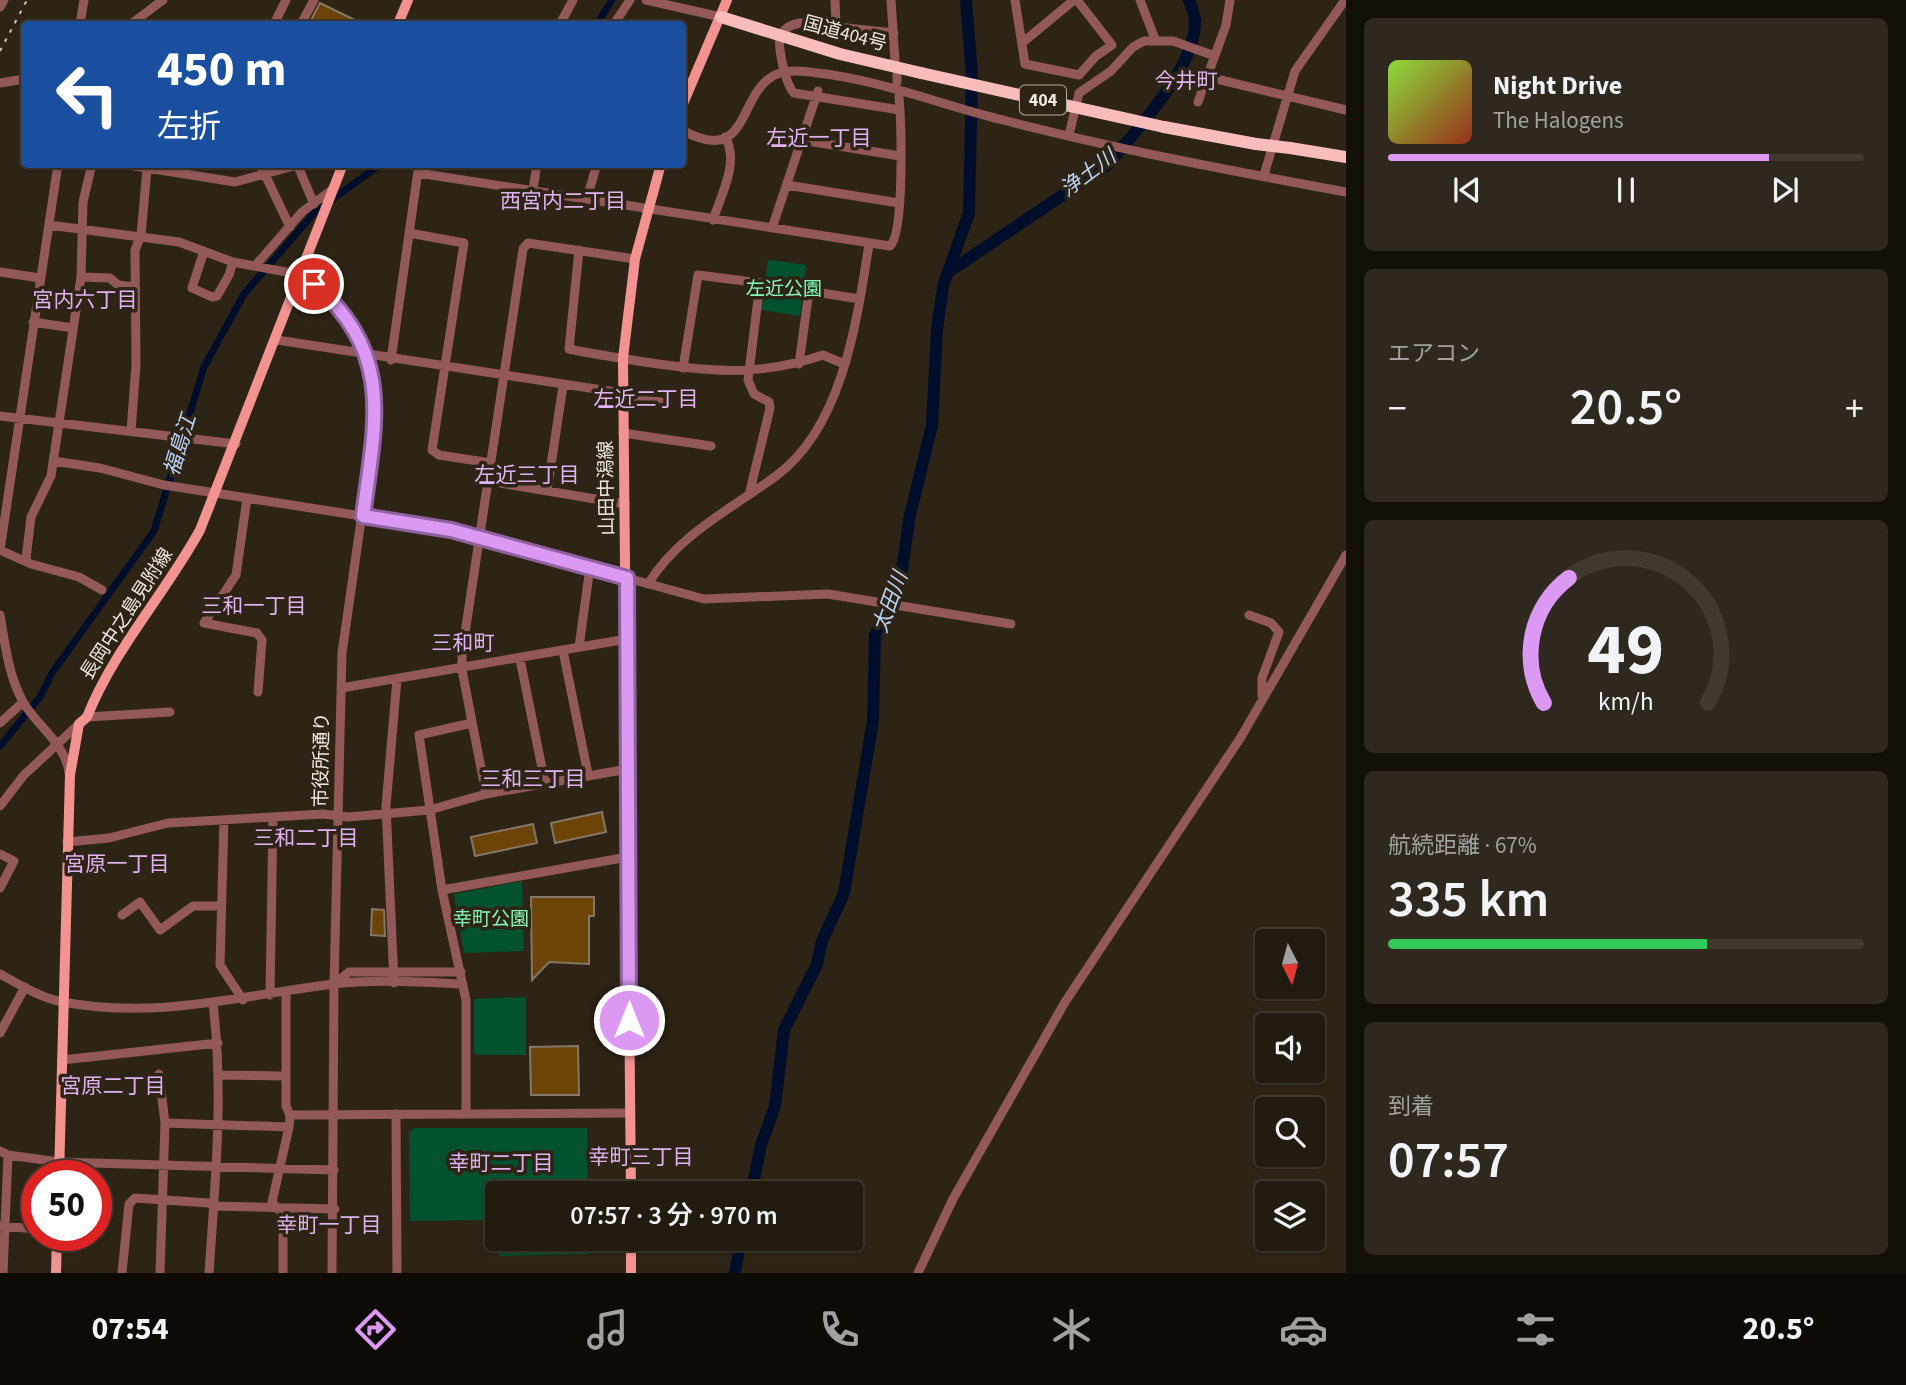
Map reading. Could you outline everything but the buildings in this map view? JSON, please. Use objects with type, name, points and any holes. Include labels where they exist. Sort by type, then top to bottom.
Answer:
[{"type":"highway","name":"国道404号","points":[[721,17],[780,36],[921,73],[1164,128],[1346,157]]},
{"type":"main road","points":[[399,21],[408,0]]},
{"type":"main road","points":[[686,97],[727,0]]},
{"type":"main road","points":[[333,191],[342,168]]},
{"type":"main road","name":"山田中潟線","points":[[631,1181],[623,358],[635,259],[660,168]]},
{"type":"main road","name":"長岡中之島見附線","points":[[59,1160],[69,775],[83,721],[114,659],[187,553],[216,494],[333,191]]},
{"type":"main road","points":[[56,1273],[57,1251]]},
{"type":"main road","points":[[631,1251],[631,1273]]},
{"type":"street","points":[[0,7],[4,0]]},
{"type":"street","points":[[80,21],[84,0]]},
{"type":"street","points":[[135,21],[163,0]]},
{"type":"street","points":[[276,21],[286,0]]},
{"type":"street","points":[[303,21],[314,0]]},
{"type":"street","points":[[562,21],[573,0]]},
{"type":"street","points":[[616,21],[630,0]]},
{"type":"street","points":[[646,0],[721,17]]},
{"type":"street","points":[[835,0],[836,26]]},
{"type":"street","points":[[891,0],[895,61]]},
{"type":"street","points":[[1015,0],[1025,64],[1079,75],[1096,56],[1112,45],[1075,0],[1022,43]]},
{"type":"street","points":[[1140,0],[1155,39]]},
{"type":"street","points":[[1198,102],[1226,25],[1230,0]]},
{"type":"street","points":[[1264,175],[1287,96],[1304,56],[1345,0]]},
{"type":"street","points":[[894,33],[800,23],[793,24],[780,36],[787,85],[794,93],[817,94],[900,110]]},
{"type":"street","points":[[1069,135],[1077,98],[1083,88],[1111,71],[1133,47],[1155,39],[1173,41],[1215,56]]},
{"type":"street","points":[[686,132],[702,138],[725,137],[742,123],[763,83],[785,72],[843,77],[1003,120],[1346,192]]},
{"type":"street","points":[[1208,77],[1346,110]]},
{"type":"street","points":[[0,83],[21,80]]},
{"type":"street","points":[[772,228],[817,94]]},
{"type":"street","points":[[391,360],[419,169],[713,220],[869,244],[893,244],[899,203],[899,96]]},
{"type":"street","points":[[713,220],[731,162],[731,147],[725,137]]},
{"type":"street","points":[[802,140],[900,156]]},
{"type":"street","points":[[57,168],[0,545],[31,564],[79,577],[102,590]]},
{"type":"street","points":[[26,559],[31,517],[51,476],[80,277],[83,202],[91,168]]},
{"type":"street","points":[[142,168],[235,182],[286,168]]},
{"type":"street","points":[[262,168],[290,227]]},
{"type":"street","points":[[298,168],[314,204]]},
{"type":"street","points":[[533,189],[536,168]]},
{"type":"street","points":[[587,198],[596,168]]},
{"type":"street","points":[[131,430],[136,365],[136,242],[141,235],[147,169]]},
{"type":"street","points":[[787,185],[899,203]]},
{"type":"street","points":[[257,266],[302,212],[333,191]]},
{"type":"street","points":[[49,225],[179,242],[233,262],[302,275]]},
{"type":"street","points":[[410,233],[464,243],[432,450],[439,455],[491,463]]},
{"type":"street","points":[[486,794],[461,670],[478,537],[523,248],[528,243],[635,259]]},
{"type":"street","points":[[648,584],[660,564],[679,544],[726,513],[750,491],[779,475],[797,456],[828,405],[855,336],[869,244]]},
{"type":"street","points":[[579,250],[569,349],[683,368],[748,372],[799,364],[823,355],[844,364]]},
{"type":"street","points":[[204,251],[192,288],[212,297],[217,296],[233,262]]},
{"type":"street","points":[[0,272],[40,278]]},
{"type":"street","points":[[683,368],[698,275],[702,273],[760,282],[748,372],[754,394],[769,402],[770,408],[750,491]]},
{"type":"street","name":"市役所通り","points":[[302,275],[341,309],[367,355],[376,408],[363,516],[345,624],[341,688],[334,984],[335,1209],[332,1273]]},
{"type":"street","points":[[80,277],[110,278],[118,285],[135,287]]},
{"type":"street","points":[[799,364],[808,291],[860,299]]},
{"type":"street","points":[[33,322],[73,328]]},
{"type":"street","points":[[277,340],[661,402]]},
{"type":"street","points":[[547,491],[563,386]]},
{"type":"street","points":[[0,416],[178,435],[236,444]]},
{"type":"street","points":[[623,433],[711,446]]},
{"type":"street","points":[[53,461],[100,468],[164,485],[478,537],[648,584],[720,600],[804,593],[846,596],[1012,624]]},
{"type":"street","points":[[488,481],[625,504]]},
{"type":"street","points":[[247,498],[236,575],[204,623],[257,633],[262,640],[258,692]]},
{"type":"street","points":[[918,1273],[953,1199],[1065,1002],[1135,893],[1167,851],[1262,700],[1346,555]]},
{"type":"street","points":[[579,647],[590,568]]},
{"type":"street","points":[[0,615],[2,640],[13,679],[24,703],[66,757],[69,775]]},
{"type":"street","points":[[1249,615],[1271,623],[1279,632],[1262,678],[1262,700]]},
{"type":"street","points":[[341,688],[461,670],[627,639]]},
{"type":"street","points":[[563,650],[588,774]]},
{"type":"street","points":[[520,659],[545,783]]},
{"type":"street","points":[[394,983],[386,814],[397,679]]},
{"type":"street","points":[[0,723],[24,703]]},
{"type":"street","points":[[0,806],[24,775],[83,721],[170,712]]},
{"type":"street","points":[[466,1114],[466,1000],[442,890],[419,735],[472,723]]},
{"type":"street","points":[[67,842],[109,838],[169,823],[429,810],[486,794],[628,768]]},
{"type":"street","points":[[270,995],[274,817]]},
{"type":"street","points":[[224,820],[221,970],[243,1000]]},
{"type":"street","points":[[0,854],[13,861],[0,888]]},
{"type":"street","points":[[442,890],[628,857]]},
{"type":"street","points":[[122,915],[140,902],[160,930],[193,906],[221,906]]},
{"type":"street","points":[[334,984],[349,972],[461,972]]},
{"type":"street","points":[[0,974],[25,988],[62,1002],[133,1008],[214,1004],[334,984],[463,984]]},
{"type":"street","points":[[0,1033],[25,988]]},
{"type":"street","points":[[283,1273],[283,1215],[272,1202],[290,1115],[285,1106],[286,993]]},
{"type":"street","points":[[209,1273],[218,1125],[218,1043],[214,1004]]},
{"type":"street","points":[[62,1060],[218,1043]]},
{"type":"street","points":[[159,1074],[165,1123],[160,1273]]},
{"type":"street","points":[[218,1075],[285,1076]]},
{"type":"street","points":[[290,1115],[630,1113]]},
{"type":"street","points":[[396,1114],[397,1273]]},
{"type":"street","points":[[165,1123],[289,1127]]},
{"type":"street","points":[[3,1273],[4,1153],[47,1160]]},
{"type":"street","points":[[112,1164],[334,1170]]},
{"type":"street","points":[[122,1273],[129,1204],[135,1198],[209,1203],[213,1206],[335,1209]]},
{"type":"street","points":[[2,1226],[21,1228]]},
{"type":"green space","name":"左近公園","points":[[768,261],[806,265],[800,316],[761,310]]},
{"type":"green space","name":"幸町公園","points":[[522,881],[524,951],[464,953],[454,894]]},
{"type":"green space","points":[[526,997],[526,1055],[474,1053],[474,999]]},
{"type":"green space","points":[[415,1128],[587,1128],[588,1181],[485,1181],[485,1220],[410,1221],[409,1132]]},
{"type":"green space","points":[[499,1251],[589,1251],[589,1254],[499,1256]]},
{"type":"waterway","name":"福島江","points":[[599,21],[612,0]]},
{"type":"waterway","name":"太田川","points":[[754,1181],[761,1145],[775,1106],[784,1030],[817,964],[822,941],[844,893],[873,721],[875,635],[900,583],[910,515],[932,425],[937,330],[943,286],[969,213],[972,75],[966,0]]},
{"type":"waterway","name":"浄土川","points":[[950,271],[1106,166],[1115,156],[1166,93],[1187,56],[1195,21],[1189,0]]},
{"type":"waterway","name":"福島江","points":[[0,746],[40,697],[52,673],[154,531],[204,367],[244,294],[315,212],[376,168]]},
{"type":"waterway","name":"太田川","points":[[735,1273],[739,1251]]},
{"type":"railway","points":[[0,51],[27,0]]},
{"type":"district","name":"今井町","points":[[1186,81]]},
{"type":"district","name":"左近一丁目","points":[[819,138]]},
{"type":"district","name":"西宮内二丁目","points":[[563,201]]},
{"type":"district","name":"宮内六丁目","points":[[85,300]]},
{"type":"district","name":"左近二丁目","points":[[646,399]]},
{"type":"district","name":"左近三丁目","points":[[527,475]]},
{"type":"district","name":"三和一丁目","points":[[254,606]]},
{"type":"district","name":"三和町","points":[[463,643]]},
{"type":"district","name":"三和三丁目","points":[[533,779]]},
{"type":"district","name":"三和二丁目","points":[[306,838]]},
{"type":"district","name":"宮原一丁目","points":[[117,864]]},
{"type":"district","name":"宮原二丁目","points":[[113,1086]]},
{"type":"district","name":"幸町三丁目","points":[[641,1157]]},
{"type":"district","name":"幸町二丁目","points":[[501,1163]]},
{"type":"district","name":"幸町一丁目","points":[[329,1225]]},
{"type":"route","points":[[314,284],[341,309],[355,329],[367,355],[373,378],[376,395],[375,423],[363,516],[451,530],[627,578],[629,1020]]}]
